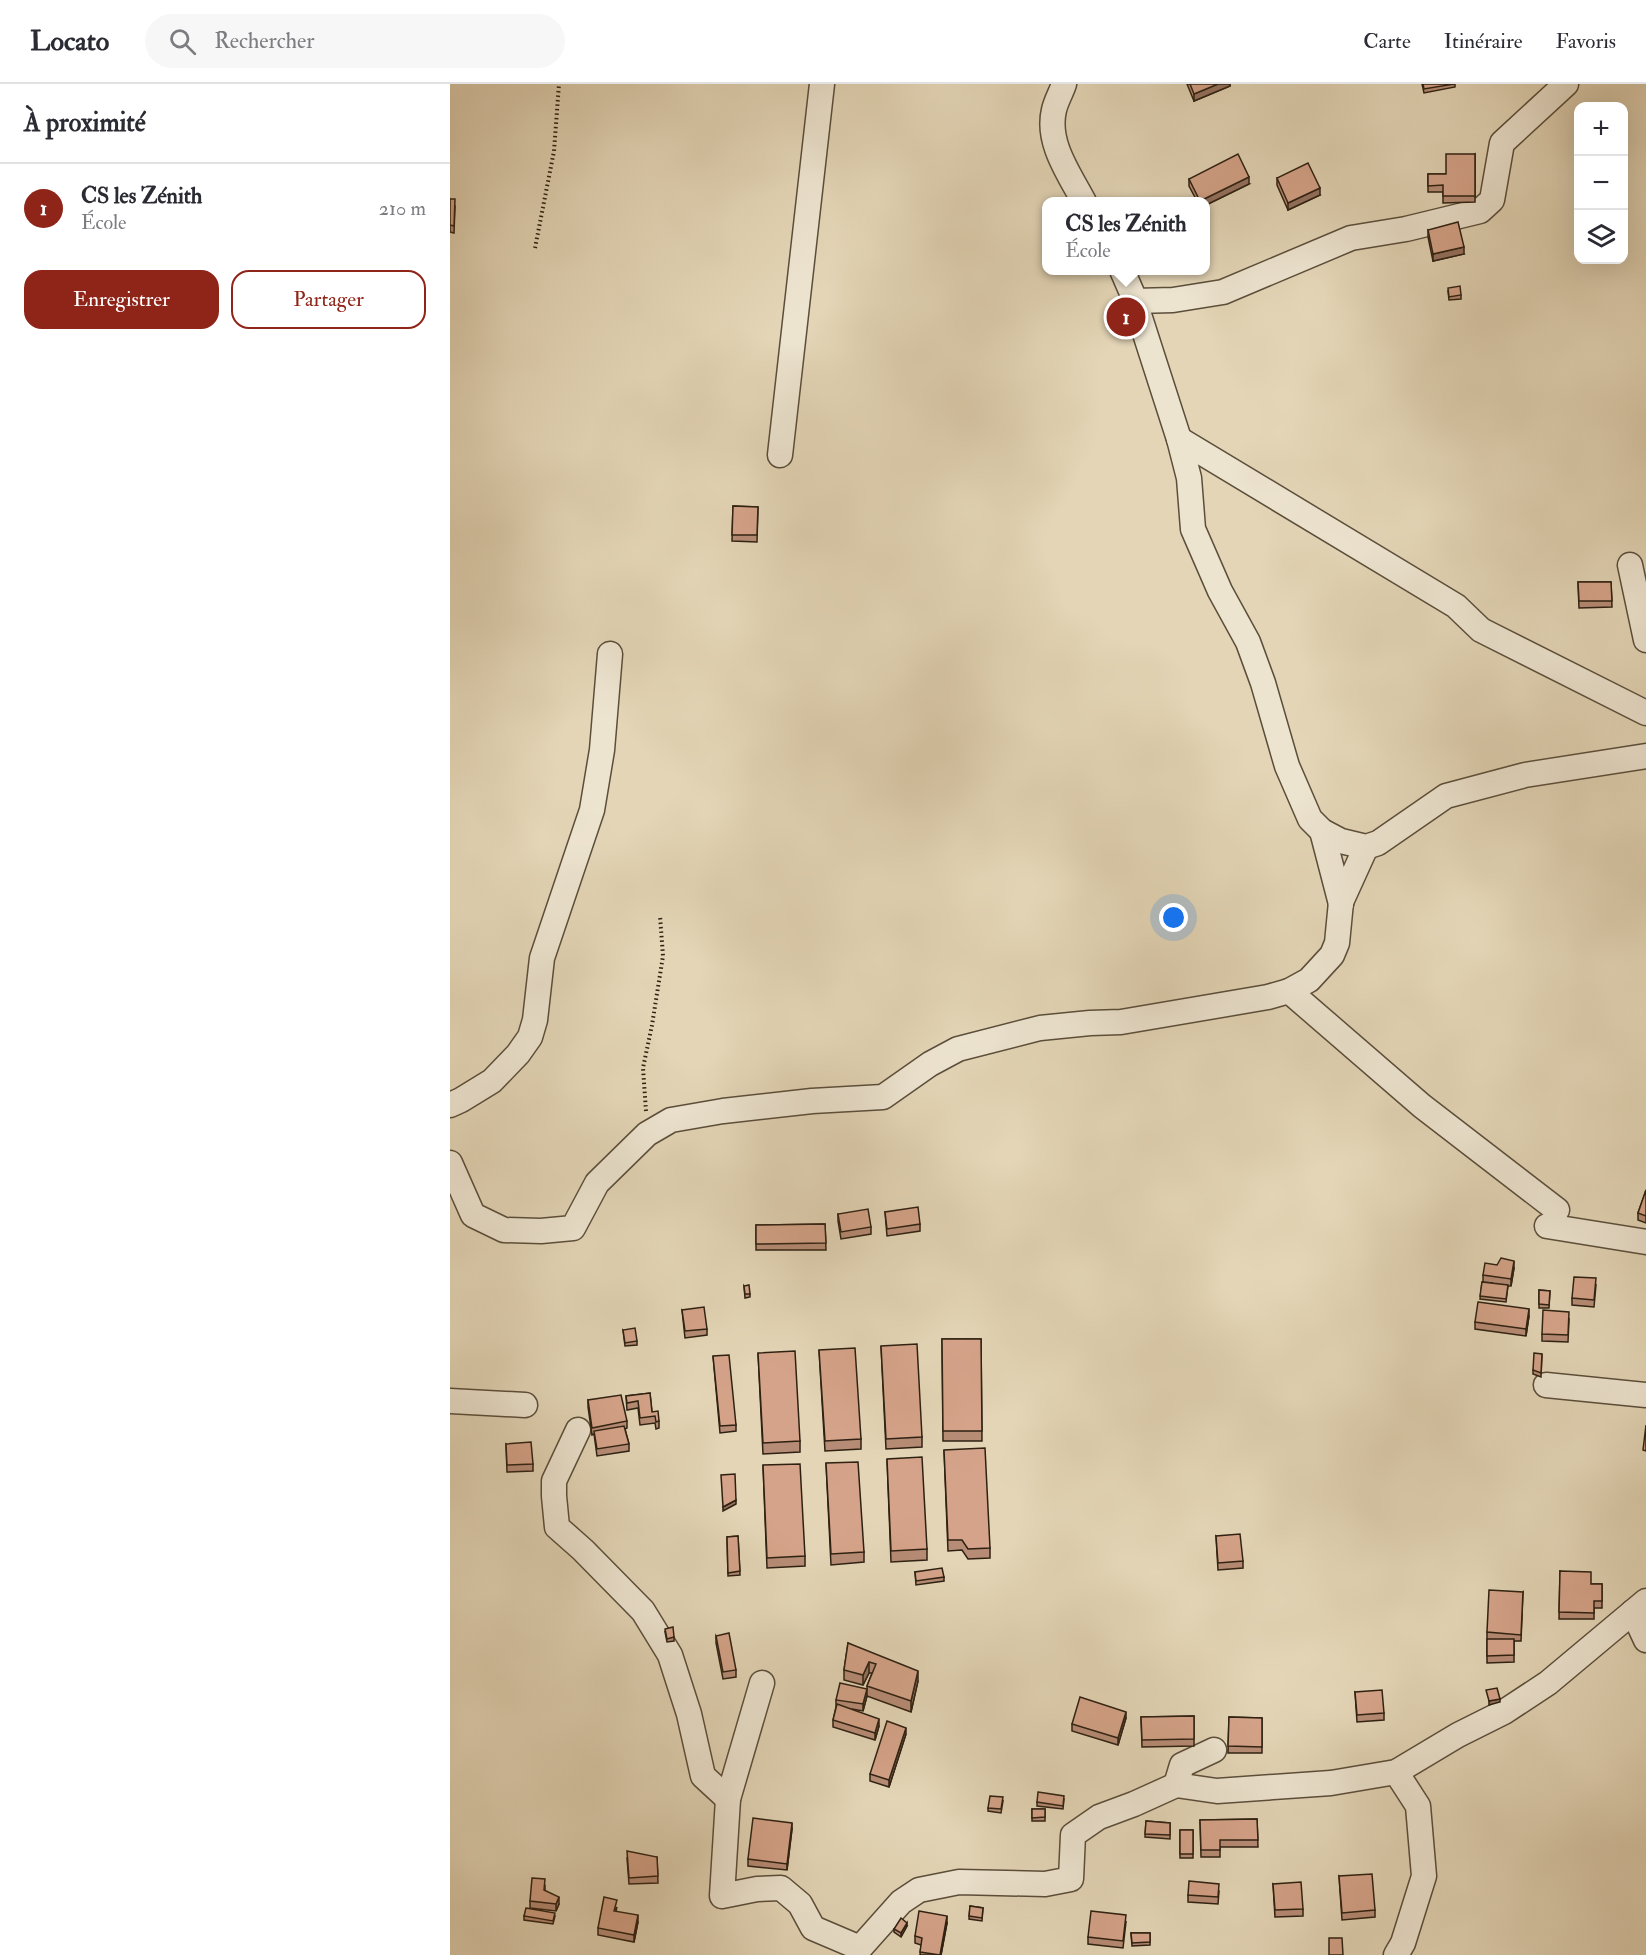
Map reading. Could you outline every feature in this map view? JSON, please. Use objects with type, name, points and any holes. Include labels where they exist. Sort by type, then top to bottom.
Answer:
[{"type":"street","points":[[780,455],[822,84]]},
{"type":"street","points":[[1064,84],[1053,111],[1054,136],[1060,157],[1082,197]]},
{"type":"street","points":[[1135,301],[1173,300],[1222,292],[1351,238],[1406,229],[1480,212],[1492,200],[1502,143],[1566,84]]},
{"type":"street","points":[[1124,275],[1135,301],[1179,439],[1189,478],[1193,530],[1220,591],[1248,642],[1263,683],[1287,766],[1310,819],[1322,831],[1341,841],[1366,847],[1378,843],[1446,796],[1526,775],[1646,756]]},
{"type":"street","points":[[1179,439],[1456,606],[1481,630],[1646,713]]},
{"type":"street","points":[[1630,565],[1646,640]]},
{"type":"street","points":[[450,1105],[492,1081],[530,1038],[535,1020],[542,958],[592,810],[603,750],[610,654]]},
{"type":"street","points":[[1322,831],[1341,904]]},
{"type":"street","points":[[450,1163],[473,1215],[504,1230],[541,1231],[573,1228],[597,1183],[647,1134],[671,1120],[723,1111],[812,1101],[883,1097],[930,1064],[958,1050],[1040,1028],[1121,1022],[1268,997],[1289,991],[1309,980],[1332,955],[1337,943],[1341,904],[1366,847]]},
{"type":"street","points":[[1289,991],[1552,1218],[1646,1242]]},
{"type":"street","points":[[1546,1385],[1646,1395]]},
{"type":"street","points":[[450,1401],[525,1405]]},
{"type":"street","points":[[578,1430],[554,1481],[557,1527],[643,1611],[670,1655],[689,1714],[703,1776],[728,1799]]},
{"type":"street","points":[[762,1683],[728,1799],[722,1896],[757,1889],[781,1888],[800,1904],[813,1928],[860,1948],[901,1902],[919,1890],[959,1882],[1045,1884],[1071,1879],[1073,1835],[1100,1817],[1176,1785],[1217,1791],[1332,1783],[1396,1772],[1458,1735],[1504,1712],[1548,1683],[1640,1607],[1646,1640]]},
{"type":"street","points":[[1176,1785],[1182,1765],[1214,1750]]},
{"type":"street","points":[[1396,1772],[1418,1806],[1424,1876],[1403,1943],[1396,1955]]},
{"type":"path","points":[[535,248],[554,151],[559,84]]},
{"type":"path","points":[[647,1134],[643,1068],[663,956],[660,916]]},
{"type":"building","points":[[1190,84],[1218,84],[1194,94]]},
{"type":"building","points":[[1423,84],[1454,84],[1424,89]]},
{"type":"building","points":[[1238,154],[1249,177],[1208,197],[1198,197],[1189,179]]},
{"type":"building","points":[[1446,154],[1475,154],[1475,196],[1443,196],[1443,185],[1428,186],[1428,174],[1446,174]]},
{"type":"building","points":[[1308,163],[1320,188],[1288,203],[1277,178]]},
{"type":"building","points":[[450,199],[455,199],[454,226],[450,225]]},
{"type":"building","points":[[1458,222],[1464,247],[1433,254],[1428,230]]},
{"type":"building","points":[[1460,286],[1461,295],[1449,297],[1448,288]]},
{"type":"building","points":[[733,506],[758,507],[757,535],[732,535]]},
{"type":"building","points":[[1578,582],[1611,582],[1612,601],[1579,601]]},
{"type":"building","points":[[1646,1190],[1646,1216],[1638,1213]]},
{"type":"building","points":[[918,1207],[920,1224],[887,1229],[885,1212]]},
{"type":"building","points":[[868,1209],[871,1227],[841,1232],[838,1214]]},
{"type":"building","points":[[825,1224],[826,1243],[756,1244],[756,1225]]},
{"type":"building","points":[[1501,1258],[1514,1261],[1511,1279],[1483,1275],[1485,1263],[1497,1265]]},
{"type":"building","points":[[1574,1277],[1596,1278],[1594,1300],[1572,1298]]},
{"type":"building","points":[[1482,1282],[1508,1285],[1506,1299],[1480,1296]]},
{"type":"building","points":[[749,1285],[750,1294],[745,1294],[744,1286]]},
{"type":"building","points":[[1539,1290],[1550,1291],[1549,1305],[1539,1304]]},
{"type":"building","points":[[1478,1302],[1529,1309],[1526,1329],[1475,1322]]},
{"type":"building","points":[[704,1307],[707,1329],[685,1331],[682,1310]]},
{"type":"building","points":[[1543,1310],[1569,1312],[1568,1335],[1542,1334]]},
{"type":"building","points":[[635,1328],[637,1341],[625,1343],[623,1330]]},
{"type":"building","points":[[942,1339],[981,1339],[982,1431],[943,1431]]},
{"type":"building","points":[[917,1344],[922,1437],[886,1439],[881,1346]]},
{"type":"building","points":[[855,1348],[861,1439],[825,1441],[819,1350]]},
{"type":"building","points":[[795,1351],[800,1441],[763,1443],[758,1353]]},
{"type":"building","points":[[1534,1353],[1542,1354],[1541,1373],[1533,1370]]},
{"type":"building","points":[[729,1355],[736,1425],[720,1426],[713,1356]]},
{"type":"building","points":[[650,1393],[652,1412],[658,1411],[659,1421],[656,1422],[655,1416],[640,1418],[638,1401],[627,1403],[626,1396]]},
{"type":"building","points":[[621,1395],[627,1421],[592,1428],[588,1400]]},
{"type":"building","points":[[1646,1425],[1646,1451],[1643,1450]]},
{"type":"building","points":[[624,1426],[629,1444],[597,1449],[594,1431]]},
{"type":"building","points":[[531,1442],[533,1464],[507,1465],[506,1444]]},
{"type":"building","points":[[985,1448],[990,1548],[968,1549],[962,1540],[948,1540],[944,1450]]},
{"type":"building","points":[[922,1457],[927,1549],[891,1551],[887,1459]]},
{"type":"building","points":[[858,1462],[864,1552],[831,1554],[826,1463]]},
{"type":"building","points":[[800,1464],[805,1556],[767,1558],[763,1465]]},
{"type":"building","points":[[735,1474],[736,1500],[723,1507],[721,1475]]},
{"type":"building","points":[[1240,1534],[1243,1561],[1218,1563],[1216,1536]]},
{"type":"building","points":[[738,1536],[740,1571],[728,1573],[727,1537]]},
{"type":"building","points":[[942,1568],[944,1577],[916,1581],[915,1572]]},
{"type":"building","points":[[1560,1571],[1591,1572],[1591,1584],[1602,1584],[1602,1601],[1594,1601],[1594,1613],[1559,1612]]},
{"type":"building","points":[[1489,1590],[1523,1592],[1521,1635],[1487,1632]]},
{"type":"building","points":[[673,1627],[674,1637],[667,1639],[665,1629]]},
{"type":"building","points":[[729,1633],[736,1670],[723,1672],[716,1636]]},
{"type":"building","points":[[1487,1639],[1514,1639],[1514,1655],[1487,1656]]},
{"type":"building","points":[[848,1643],[918,1671],[911,1701],[867,1686],[876,1664],[869,1662],[863,1675],[844,1670]]},
{"type":"building","points":[[840,1683],[867,1689],[863,1704],[836,1700]]},
{"type":"building","points":[[1497,1688],[1500,1699],[1489,1701],[1486,1690]]},
{"type":"building","points":[[1382,1690],[1384,1713],[1357,1715],[1355,1692]]},
{"type":"building","points":[[1080,1697],[1126,1712],[1118,1738],[1072,1724]]},
{"type":"building","points":[[837,1704],[879,1719],[875,1733],[833,1720]]},
{"type":"building","points":[[1194,1716],[1194,1739],[1142,1740],[1141,1717]]},
{"type":"building","points":[[1229,1717],[1262,1718],[1262,1747],[1228,1746]]},
{"type":"building","points":[[887,1721],[906,1728],[889,1780],[870,1774]]},
{"type":"building","points":[[1038,1792],[1064,1796],[1063,1806],[1037,1802]]},
{"type":"building","points":[[990,1796],[1003,1797],[1001,1809],[988,1808]]},
{"type":"building","points":[[1032,1809],[1045,1809],[1045,1817],[1032,1818]]},
{"type":"building","points":[[753,1818],[792,1823],[787,1864],[748,1859]]},
{"type":"building","points":[[1257,1819],[1258,1840],[1220,1840],[1220,1850],[1201,1850],[1200,1820]]},
{"type":"building","points":[[1146,1821],[1170,1823],[1170,1835],[1145,1834]]},
{"type":"building","points":[[1180,1830],[1193,1830],[1193,1854],[1180,1854]]},
{"type":"building","points":[[627,1851],[657,1857],[658,1876],[629,1878]]},
{"type":"building","points":[[1372,1874],[1375,1910],[1342,1913],[1339,1876]]},
{"type":"building","points":[[532,1878],[545,1879],[544,1890],[559,1897],[556,1904],[530,1901]]},
{"type":"building","points":[[1189,1881],[1219,1884],[1218,1897],[1188,1895]]},
{"type":"building","points":[[1301,1882],[1303,1909],[1275,1910],[1273,1884]]},
{"type":"building","points":[[604,1897],[617,1900],[614,1911],[638,1915],[634,1935],[598,1928]]},
{"type":"building","points":[[970,1906],[983,1908],[982,1918],[969,1916]]},
{"type":"building","points":[[526,1908],[555,1913],[553,1921],[524,1916]]},
{"type":"building","points":[[919,1911],[947,1916],[940,1955],[920,1952],[922,1938],[915,1936]]},
{"type":"building","points":[[1091,1911],[1126,1915],[1123,1941],[1088,1937]]},
{"type":"building","points":[[901,1918],[907,1923],[901,1933],[894,1929]]},
{"type":"building","points":[[1131,1933],[1150,1933],[1150,1942],[1132,1943]]},
{"type":"building","points":[[1329,1938],[1342,1938],[1343,1955],[1329,1955]]},
{"type":"place","name":"CS les Zénith","points":[[1126,317]]}]
